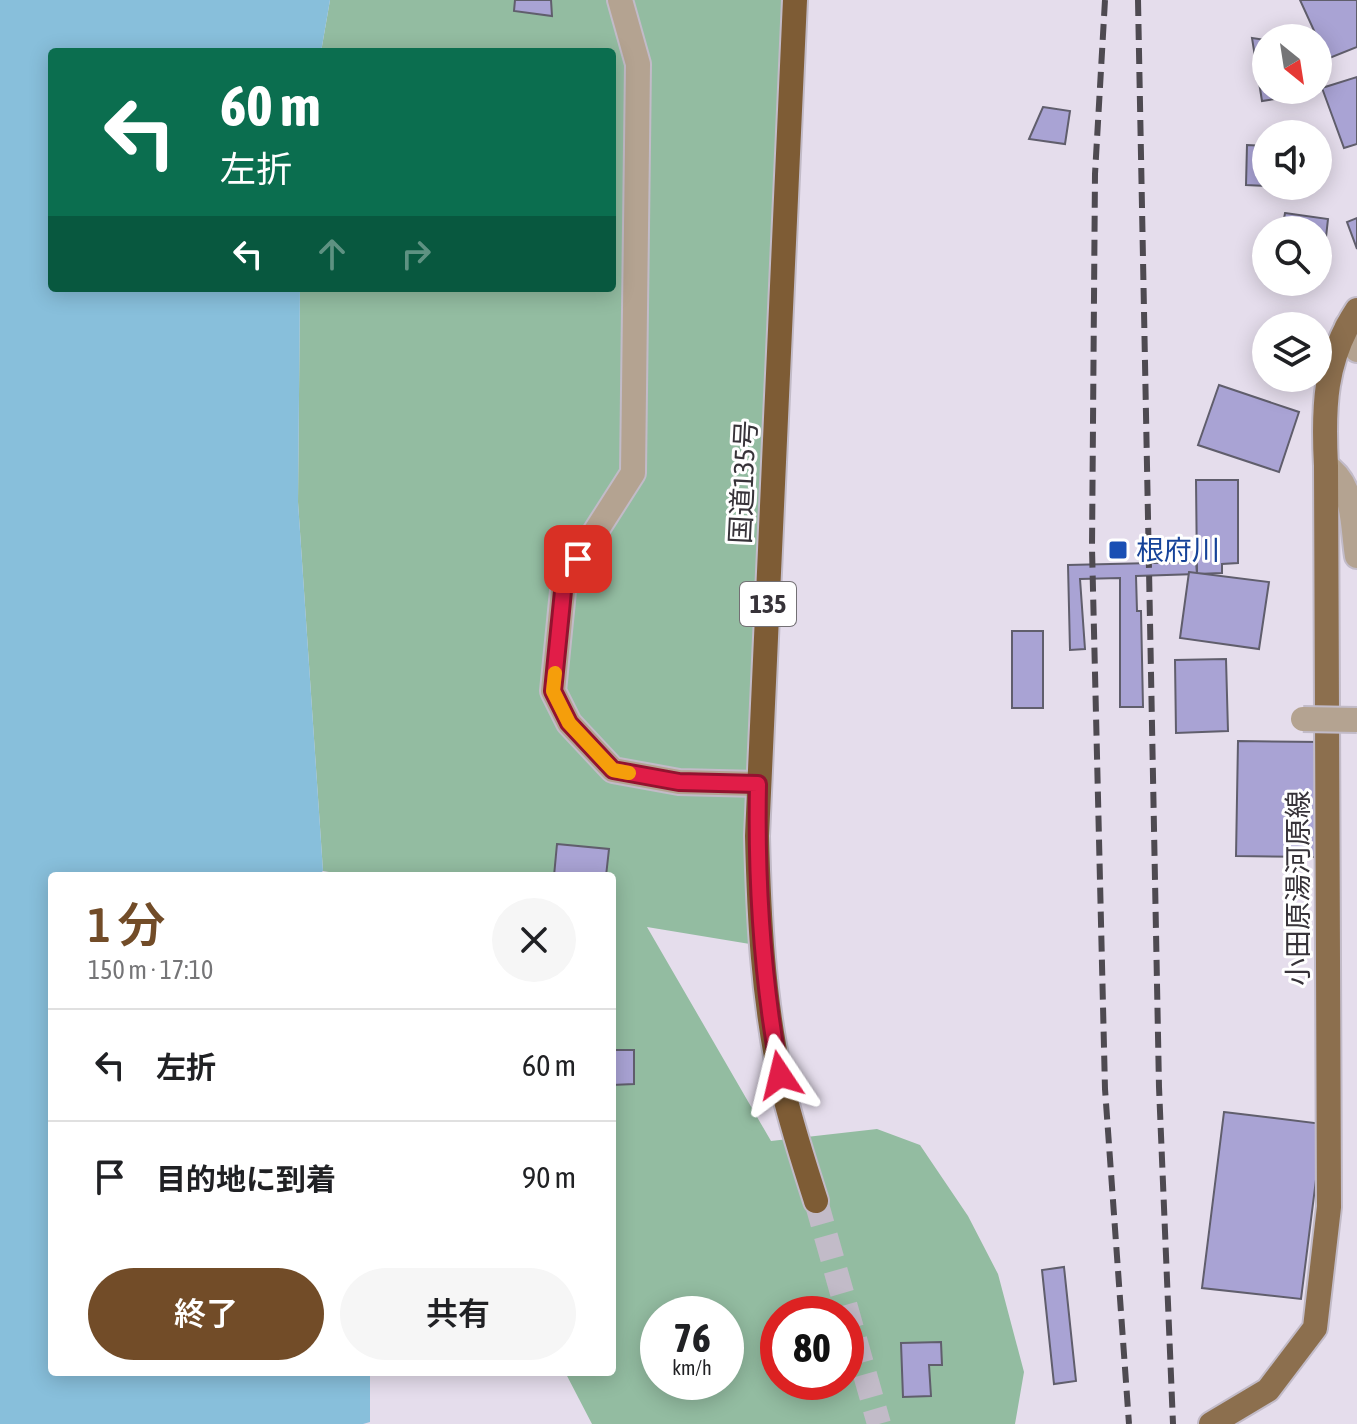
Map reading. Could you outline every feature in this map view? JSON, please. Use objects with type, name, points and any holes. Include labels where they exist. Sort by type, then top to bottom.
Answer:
[{"type":"highway","name":"国道135号","points":[[795,0],[758,784],[758,902],[769,1010],[789,1114],[816,1201]]},
{"type":"main road","name":"小田原湯河原線","points":[[1211,1424],[1268,1390],[1315,1328],[1329,1207],[1326,466],[1323,408],[1331,359],[1352,318]]},
{"type":"street","points":[[620,0],[638,64],[633,473],[564,581],[553,691],[569,723],[613,770],[679,782],[758,784]]},
{"type":"street","points":[[1352,318],[1357,350]]},
{"type":"street","points":[[1326,466],[1339,474],[1347,488],[1357,556]]},
{"type":"street","points":[[1303,719],[1357,720]]},
{"type":"green space","points":[[330,0],[786,0],[762,946],[647,927],[771,1141],[877,1129],[920,1145],[968,1216],[998,1274],[1024,1372],[1015,1424],[592,1424],[567,1376],[616,1376],[616,872],[323,871],[298,502],[300,292],[616,292],[616,48],[322,48]]},
{"type":"water","points":[[0,0],[330,0],[322,48],[48,48],[48,292],[300,292],[298,502],[323,871],[48,872],[48,1376],[370,1376],[370,1422],[0,1424]]},
{"type":"building","points":[[515,0],[551,0],[552,16],[514,11]]},
{"type":"building","points":[[1300,0],[1357,0],[1357,47],[1332,57],[1332,24],[1311,24]]},
{"type":"building","points":[[1357,77],[1357,144],[1344,148],[1328,104],[1332,104],[1332,85]]},
{"type":"building","points":[[1043,107],[1070,111],[1065,144],[1029,139]]},
{"type":"building","points":[[1247,145],[1252,145],[1252,185],[1246,185]]},
{"type":"building","points":[[1357,218],[1357,249],[1347,222]]},
{"type":"building","points":[[1219,385],[1299,412],[1279,472],[1198,445]]},
{"type":"building","points":[[1196,480],[1238,480],[1238,563],[1222,564],[1222,573],[1197,574]]},
{"type":"building","points":[[1196,562],[1197,574],[1136,576],[1137,611],[1141,611],[1143,707],[1120,707],[1120,578],[1080,579],[1085,649],[1070,650],[1068,565]]},
{"type":"building","points":[[1189,572],[1269,582],[1259,649],[1180,638]]},
{"type":"building","points":[[1012,631],[1043,631],[1043,708],[1012,708]]},
{"type":"building","points":[[1226,659],[1228,731],[1176,733],[1175,660]]},
{"type":"building","points":[[1238,741],[1323,742],[1320,857],[1236,856]]},
{"type":"building","points":[[557,844],[609,849],[606,872],[554,872]]},
{"type":"building","points":[[616,1050],[634,1050],[634,1084],[616,1085]]},
{"type":"building","points":[[1224,1112],[1323,1124],[1301,1299],[1202,1288]]},
{"type":"building","points":[[1064,1267],[1076,1381],[1054,1384],[1042,1270]]},
{"type":"building","points":[[941,1342],[942,1365],[929,1365],[931,1396],[903,1397],[901,1343]]},
{"type":"tunnel","points":[[816,1201],[879,1424]]},
{"type":"railway","points":[[1105,0],[1095,174],[1092,548],[1105,1089],[1129,1424]]},
{"type":"railway","points":[[1138,0],[1159,1087],[1173,1424]]},
{"type":"slow traffic","points":[[555,673],[553,691],[569,723],[613,770],[629,773]]},
{"type":"place","name":"根府川","points":[[1118,550]]},
{"type":"route","points":[[578,559],[564,581],[553,691],[569,723],[613,770],[679,782],[758,784],[758,902],[769,1010],[780,1075]]}]
